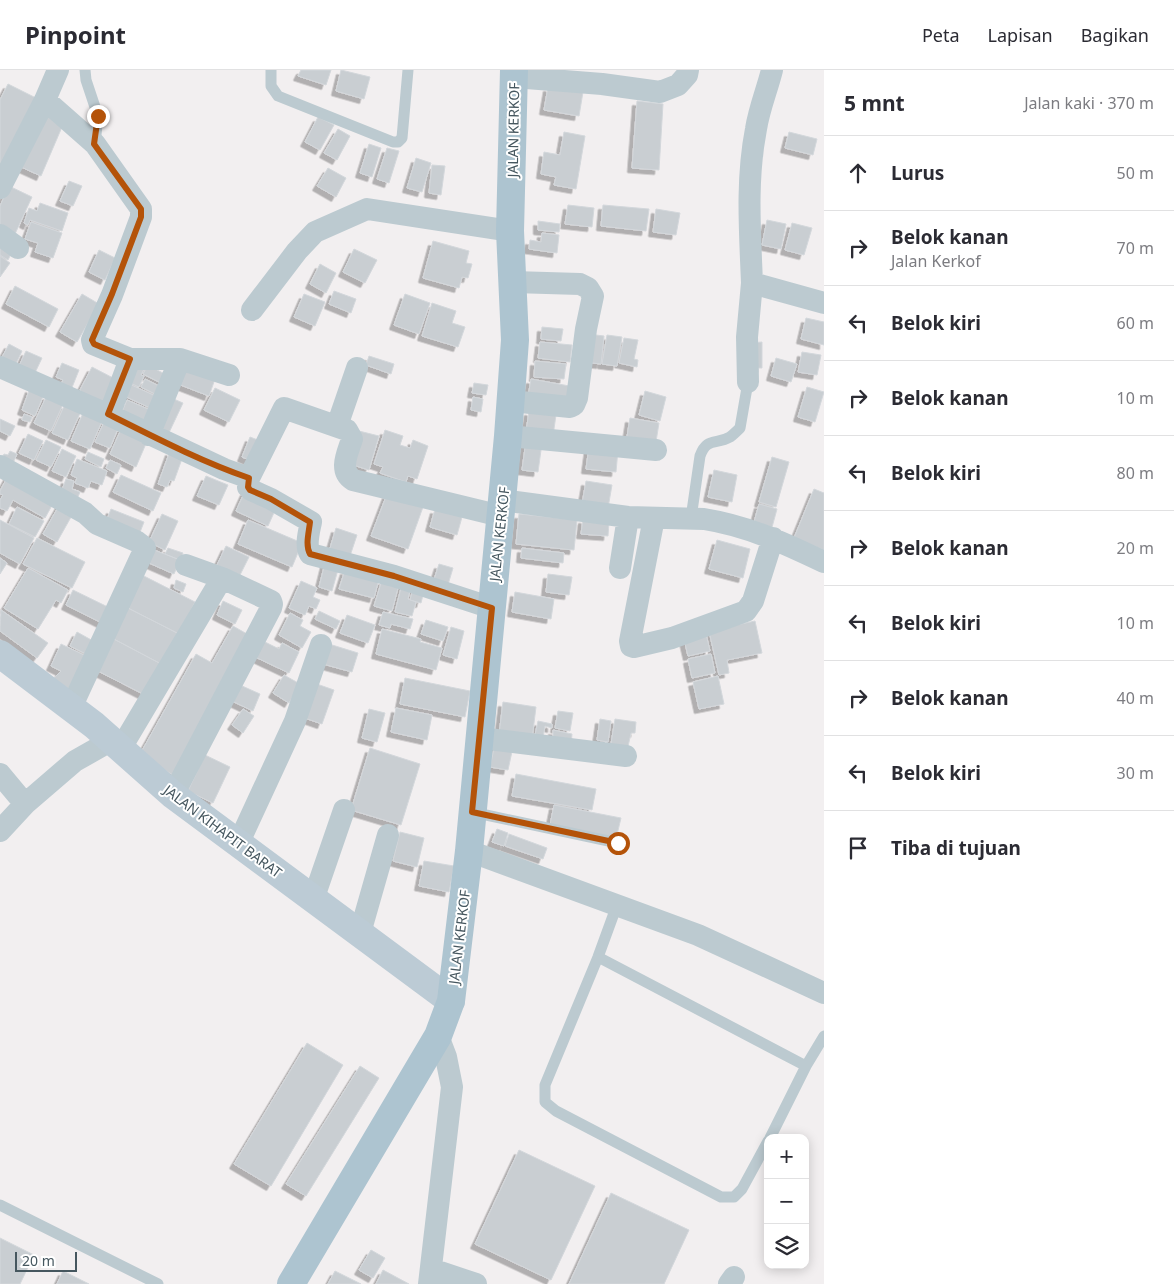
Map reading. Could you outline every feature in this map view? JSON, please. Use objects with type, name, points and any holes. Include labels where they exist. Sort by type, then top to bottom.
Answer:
[{"type":"main road","name":"JALAN KERKOF","points":[[291,1284],[438,1036],[451,1001],[480,738],[511,401],[515,340],[510,231],[514,73]]},
{"type":"street","points":[[0,188],[46,100],[58,70]]},
{"type":"street","points":[[514,73],[602,77],[660,92],[678,85],[688,70]]},
{"type":"street","points":[[748,382],[747,337],[752,283],[749,198],[751,166],[756,129],[772,70]]},
{"type":"street","points":[[46,100],[94,144],[141,209],[141,217],[92,340],[94,344],[130,359],[180,358],[229,375]]},
{"type":"street","points":[[252,310],[315,232],[367,209],[510,231]]},
{"type":"street","points":[[511,401],[570,407],[574,405],[577,398],[586,329],[593,296],[588,288],[580,284],[513,282]]},
{"type":"street","points":[[752,283],[824,303]]},
{"type":"street","points":[[150,435],[180,358]]},
{"type":"street","points":[[108,414],[130,359]]},
{"type":"street","points":[[0,367],[108,414],[224,469],[249,478]]},
{"type":"street","points":[[337,426],[357,368]]},
{"type":"street","points":[[492,608],[394,576],[310,554],[307,545],[310,522],[278,503],[250,490],[248,487],[249,478],[284,408],[347,430],[352,439],[344,468],[347,477],[352,480],[502,508],[628,517],[691,518],[715,521],[773,538],[824,562]]},
{"type":"street","points":[[508,436],[656,450]]},
{"type":"street","points":[[1,470],[84,513],[97,524],[136,541],[145,548],[70,708]]},
{"type":"street","points":[[620,568],[628,517]]},
{"type":"street","points":[[654,518],[630,641],[631,646],[634,647],[672,638],[740,615],[746,611],[753,601],[773,538]]},
{"type":"street","points":[[173,794],[272,608],[270,601],[222,578],[186,566]]},
{"type":"street","points":[[0,831],[25,804],[75,761],[116,744],[222,578]]},
{"type":"street","points":[[239,842],[295,721],[321,645]]},
{"type":"street","name":"JALAN KIHAPIT BARAT","points":[[0,654],[116,744],[173,794],[451,1001]]},
{"type":"street","points":[[480,738],[626,756]]},
{"type":"street","points":[[0,774],[25,804]]},
{"type":"street","points":[[313,900],[344,810]]},
{"type":"street","points":[[360,933],[388,835]]},
{"type":"street","points":[[468,851],[698,934],[824,993]]},
{"type":"street","points":[[438,1036],[446,1057],[452,1086],[430,1277],[476,1284]]},
{"type":"lane","points":[[85,70],[86,80],[98,116],[94,144]]},
{"type":"lane","points":[[271,70],[271,86],[278,96],[393,142],[398,142],[402,138],[408,70]]},
{"type":"lane","points":[[691,518],[700,456],[706,444],[731,436],[740,428],[748,382]]},
{"type":"lane","points":[[472,812],[618,843]]},
{"type":"lane","points":[[616,905],[598,957],[546,1085],[545,1102],[556,1111],[721,1197],[734,1196],[742,1189],[764,1148]]},
{"type":"lane","points":[[598,957],[806,1066]]},
{"type":"lane","points":[[772,1134],[806,1066],[824,1036]]},
{"type":"lane","points":[[0,1205],[158,1284]]},
{"type":"building","points":[[301,70],[331,70],[326,85],[298,76]]},
{"type":"building","points":[[341,70],[370,77],[364,99],[336,91]]},
{"type":"building","points":[[8,84],[40,100],[0,182],[0,100]]},
{"type":"building","points":[[548,87],[583,92],[579,116],[544,110]]},
{"type":"building","points":[[637,101],[663,104],[659,170],[632,168]]},
{"type":"building","points":[[44,111],[65,120],[41,176],[19,166]]},
{"type":"building","points":[[318,117],[334,125],[320,150],[305,142]]},
{"type":"building","points":[[338,129],[350,136],[337,160],[324,153]]},
{"type":"building","points":[[564,132],[585,136],[576,189],[554,185],[556,177],[541,174],[544,152],[560,155]]},
{"type":"building","points":[[789,132],[817,139],[813,155],[785,148]]},
{"type":"building","points":[[369,144],[381,148],[372,177],[360,173]]},
{"type":"building","points":[[387,148],[399,151],[389,183],[377,179]]},
{"type":"building","points":[[416,158],[431,163],[422,192],[407,188]]},
{"type":"building","points":[[432,165],[445,166],[441,195],[429,193]]},
{"type":"building","points":[[328,168],[346,178],[336,197],[317,186]]},
{"type":"building","points":[[69,181],[82,186],[73,206],[60,201]]},
{"type":"building","points":[[9,186],[32,197],[15,234],[0,227],[0,206]]},
{"type":"building","points":[[40,203],[68,213],[62,231],[30,220],[28,225],[24,223],[29,208],[37,211]]},
{"type":"building","points":[[568,205],[594,208],[592,227],[565,224]]},
{"type":"building","points":[[603,205],[649,209],[646,231],[601,226]]},
{"type":"building","points":[[656,209],[680,213],[676,235],[653,232]]},
{"type":"building","points":[[767,220],[786,224],[781,249],[762,245]]},
{"type":"building","points":[[538,221],[560,224],[559,232],[538,230]]},
{"type":"building","points":[[31,222],[62,233],[53,258],[35,252],[38,243],[25,239]]},
{"type":"building","points":[[792,223],[812,228],[804,255],[785,250]]},
{"type":"building","points":[[542,233],[559,235],[557,253],[529,249],[530,240],[541,242]]},
{"type":"building","points":[[433,241],[469,251],[466,263],[472,264],[468,278],[462,277],[459,288],[423,278]]},
{"type":"building","points":[[0,242],[13,250],[8,260],[0,255]]},
{"type":"building","points":[[354,249],[377,260],[365,283],[343,272]]},
{"type":"building","points":[[99,250],[115,258],[105,280],[89,272]]},
{"type":"building","points":[[0,256],[10,263],[0,277]]},
{"type":"building","points":[[320,264],[336,273],[326,293],[310,284]]},
{"type":"building","points":[[15,286],[58,309],[49,327],[6,304]]},
{"type":"building","points":[[334,291],[356,299],[351,313],[329,304]]},
{"type":"building","points":[[82,294],[99,304],[77,342],[60,332]]},
{"type":"building","points":[[304,294],[325,302],[315,326],[294,317]]},
{"type":"building","points":[[405,294],[430,303],[419,334],[394,325]]},
{"type":"building","points":[[432,303],[456,311],[452,323],[465,327],[458,347],[422,336]]},
{"type":"building","points":[[806,318],[824,322],[824,345],[801,339]]},
{"type":"building","points":[[542,327],[563,329],[561,341],[541,339]]},
{"type":"building","points":[[588,334],[604,336],[601,364],[585,362]]},
{"type":"building","points":[[607,335],[622,337],[617,366],[602,364]]},
{"type":"building","points":[[624,338],[638,340],[634,359],[638,360],[637,367],[619,363]]},
{"type":"building","points":[[540,342],[572,345],[570,362],[538,358]]},
{"type":"building","points":[[762,342],[762,368],[750,368],[750,343]]},
{"type":"building","points":[[9,344],[22,351],[13,370],[0,361]]},
{"type":"building","points":[[26,351],[42,358],[33,377],[17,370]]},
{"type":"building","points":[[802,352],[821,355],[817,375],[798,372]]},
{"type":"building","points":[[369,356],[394,364],[391,374],[366,365]]},
{"type":"building","points":[[776,358],[797,364],[791,382],[771,376]]},
{"type":"building","points":[[535,361],[566,364],[564,379],[534,377]]},
{"type":"building","points":[[62,363],[79,370],[69,395],[58,391],[63,380],[56,377]]},
{"type":"building","points":[[134,364],[144,369],[141,375],[144,376],[139,387],[126,381]]},
{"type":"building","points":[[148,365],[172,378],[167,386],[143,374]]},
{"type":"building","points":[[92,367],[115,379],[100,409],[80,390]]},
{"type":"building","points":[[185,367],[215,379],[209,396],[178,384]]},
{"type":"building","points":[[145,379],[167,390],[163,398],[141,387]]},
{"type":"building","points":[[531,379],[575,387],[571,405],[528,397]]},
{"type":"building","points":[[127,383],[162,399],[157,411],[122,395]]},
{"type":"building","points":[[474,383],[488,385],[486,395],[472,393]]},
{"type":"building","points":[[807,387],[824,392],[815,422],[798,417]]},
{"type":"building","points":[[30,388],[44,394],[35,416],[22,410]]},
{"type":"building","points":[[215,388],[240,400],[229,422],[204,410]]},
{"type":"building","points":[[645,391],[666,397],[660,421],[639,415]]},
{"type":"building","points":[[47,395],[64,402],[51,431],[34,423]]},
{"type":"building","points":[[169,397],[183,403],[166,439],[152,432]]},
{"type":"building","points":[[473,397],[483,399],[481,412],[471,410]]},
{"type":"building","points":[[127,400],[155,412],[147,431],[119,419]]},
{"type":"building","points":[[65,404],[81,411],[68,440],[52,433]]},
{"type":"building","points":[[529,411],[556,415],[553,436],[526,432]]},
{"type":"building","points":[[83,413],[102,421],[90,449],[71,441]]},
{"type":"building","points":[[24,414],[32,417],[30,422],[22,420]]},
{"type":"building","points":[[630,418],[659,423],[655,448],[626,443]]},
{"type":"building","points":[[0,419],[15,426],[10,436],[0,431]]},
{"type":"building","points":[[105,420],[119,426],[110,448],[95,442]]},
{"type":"building","points":[[122,427],[148,439],[136,467],[110,454]]},
{"type":"building","points":[[385,430],[403,436],[400,445],[410,448],[413,440],[428,446],[417,479],[408,476],[406,482],[380,473],[383,467],[374,464]]},
{"type":"building","points":[[359,431],[379,436],[369,470],[350,464]]},
{"type":"building","points":[[28,434],[43,441],[34,460],[19,453]]},
{"type":"building","points":[[250,437],[263,442],[254,462],[242,457]]},
{"type":"building","points":[[46,440],[61,447],[51,467],[36,460]]},
{"type":"building","points":[[526,441],[542,443],[538,472],[522,470]]},
{"type":"building","points":[[589,447],[618,450],[616,472],[586,469]]},
{"type":"building","points":[[62,449],[76,456],[66,477],[52,471]]},
{"type":"building","points":[[10,451],[17,454],[11,468],[0,464],[4,454],[8,455]]},
{"type":"building","points":[[170,451],[183,456],[174,481],[170,480],[167,487],[158,484]]},
{"type":"building","points":[[88,452],[104,459],[101,467],[85,459]]},
{"type":"building","points":[[772,457],[789,462],[776,507],[759,502]]},
{"type":"building","points":[[77,459],[107,471],[102,485],[91,481],[88,488],[75,483],[77,478],[71,475]]},
{"type":"building","points":[[110,460],[121,465],[117,474],[106,468]]},
{"type":"building","points":[[714,470],[737,475],[732,502],[708,497]]},
{"type":"building","points":[[9,474],[55,500],[45,518],[13,500],[7,511],[0,508],[0,500],[3,495],[0,494],[0,491]]},
{"type":"building","points":[[121,475],[161,493],[153,511],[113,492]]},
{"type":"building","points":[[206,476],[228,485],[219,505],[197,496]]},
{"type":"building","points":[[66,479],[74,481],[72,489],[80,492],[75,504],[59,498]]},
{"type":"building","points":[[586,481],[612,485],[608,508],[582,504]]},
{"type":"building","points":[[814,489],[824,493],[824,550],[794,538]]},
{"type":"building","points":[[245,491],[277,506],[268,526],[236,511]]},
{"type":"building","points":[[387,494],[423,507],[408,549],[371,536]]},
{"type":"building","points":[[61,502],[75,510],[57,542],[43,534]]},
{"type":"building","points":[[759,504],[777,509],[771,531],[753,526]]},
{"type":"building","points":[[17,507],[44,521],[35,537],[9,524]]},
{"type":"building","points":[[111,509],[144,522],[137,540],[104,527]]},
{"type":"building","points":[[435,509],[462,517],[457,535],[430,527]]},
{"type":"building","points":[[162,514],[178,521],[165,550],[149,542]]},
{"type":"building","points":[[519,514],[577,520],[574,550],[516,544]]},
{"type":"building","points":[[583,519],[609,522],[608,536],[581,534]]},
{"type":"building","points":[[0,520],[34,538],[20,564],[0,553]]},
{"type":"building","points":[[248,520],[302,543],[292,567],[238,544]]},
{"type":"building","points":[[336,528],[357,535],[348,562],[328,555]]},
{"type":"building","points":[[37,538],[85,562],[72,588],[23,564]]},
{"type":"building","points":[[717,540],[750,549],[743,578],[709,569]]},
{"type":"building","points":[[226,546],[249,557],[240,575],[217,565]]},
{"type":"building","points":[[168,548],[183,553],[180,560],[165,554]]},
{"type":"building","points":[[522,548],[564,553],[563,563],[521,558]]},
{"type":"building","points":[[154,550],[180,560],[174,574],[149,563]]},
{"type":"building","points":[[0,558],[7,563],[0,574]]},
{"type":"building","points":[[325,563],[339,566],[332,591],[319,587]]},
{"type":"building","points":[[439,564],[453,568],[447,588],[433,583]]},
{"type":"building","points":[[28,568],[68,590],[61,603],[56,600],[38,629],[4,608]]},
{"type":"building","points":[[345,570],[379,579],[374,598],[339,589]]},
{"type":"building","points":[[548,574],[572,577],[569,595],[546,592]]},
{"type":"building","points":[[142,575],[195,602],[179,634],[126,607]]},
{"type":"building","points":[[176,580],[186,584],[183,592],[174,588]]},
{"type":"building","points":[[382,580],[399,584],[392,611],[374,606]]},
{"type":"building","points":[[301,581],[317,588],[313,597],[320,600],[316,609],[309,606],[305,615],[289,608]]},
{"type":"building","points":[[402,584],[411,586],[408,599],[416,602],[412,616],[395,612]]},
{"type":"building","points":[[414,585],[425,587],[421,603],[410,600]]},
{"type":"building","points":[[73,590],[112,609],[104,624],[66,605]]},
{"type":"building","points":[[515,592],[554,599],[551,619],[512,612]]},
{"type":"building","points":[[223,601],[242,610],[235,624],[217,615]]},
{"type":"building","points":[[126,607],[179,634],[163,665],[110,637]]},
{"type":"building","points":[[1,610],[48,643],[37,658],[0,631]]},
{"type":"building","points":[[319,611],[340,621],[336,629],[315,619]]},
{"type":"building","points":[[383,612],[413,619],[410,629],[391,624],[390,628],[379,625]]},
{"type":"building","points":[[290,613],[303,620],[300,626],[311,632],[302,648],[279,635]]},
{"type":"building","points":[[347,615],[375,625],[368,643],[340,633]]},
{"type":"building","points":[[426,620],[448,627],[443,641],[421,634]]},
{"type":"building","points":[[755,621],[762,653],[727,660],[729,673],[719,675],[709,631]]},
{"type":"building","points":[[233,626],[254,638],[177,777],[139,756],[196,654],[212,663]]},
{"type":"building","points":[[451,627],[464,631],[457,659],[443,655]]},
{"type":"building","points":[[382,629],[421,639],[420,642],[442,648],[436,670],[376,654]]},
{"type":"building","points":[[77,632],[95,642],[88,655],[70,646]]},
{"type":"building","points":[[706,634],[710,651],[688,656],[684,639]]},
{"type":"building","points":[[110,637],[163,665],[147,696],[94,669]]},
{"type":"building","points":[[259,639],[279,649],[282,643],[299,652],[289,673],[251,655]]},
{"type":"building","points":[[61,644],[88,657],[65,694],[49,683],[61,671],[51,666]]},
{"type":"building","points":[[329,644],[358,653],[352,672],[323,664]]},
{"type":"building","points":[[711,654],[715,673],[692,678],[688,659]]},
{"type":"building","points":[[284,675],[300,684],[289,703],[273,693]]},
{"type":"building","points":[[718,676],[724,704],[699,709],[693,682]]},
{"type":"building","points":[[405,678],[470,691],[465,717],[400,704]]},
{"type":"building","points":[[311,682],[334,690],[322,724],[299,716]]},
{"type":"building","points":[[240,685],[260,694],[253,711],[232,701]]},
{"type":"building","points":[[503,702],[536,707],[532,739],[499,735]]},
{"type":"building","points":[[396,708],[432,715],[427,740],[391,732]]},
{"type":"building","points":[[243,709],[254,716],[243,733],[232,725]]},
{"type":"building","points":[[369,709],[385,713],[377,742],[362,738]]},
{"type":"building","points":[[558,711],[573,713],[570,731],[555,728]]},
{"type":"building","points":[[600,719],[611,721],[608,742],[597,740]]},
{"type":"building","points":[[615,719],[636,722],[635,733],[631,733],[627,751],[610,750]]},
{"type":"building","points":[[538,721],[552,724],[552,728],[545,726],[543,738],[534,740]]},
{"type":"building","points":[[553,730],[572,734],[571,746],[553,742]]},
{"type":"building","points":[[495,744],[513,747],[508,770],[490,767]]},
{"type":"building","points":[[370,748],[420,764],[401,825],[351,810]]},
{"type":"building","points":[[205,755],[230,767],[213,803],[188,791]]},
{"type":"building","points":[[516,774],[596,789],[592,810],[512,796]]},
{"type":"building","points":[[554,805],[621,818],[616,839],[550,825]]},
{"type":"building","points":[[497,829],[508,833],[504,846],[492,842]]},
{"type":"building","points":[[400,832],[424,838],[417,867],[393,861]]},
{"type":"building","points":[[509,834],[547,848],[543,859],[505,846]]},
{"type":"building","points":[[424,861],[454,866],[449,892],[419,886]]},
{"type":"building","points":[[307,1043],[343,1065],[271,1186],[234,1164]]},
{"type":"building","points":[[360,1066],[379,1078],[306,1196],[286,1184]]},
{"type":"building","points":[[519,1150],[595,1186],[551,1280],[475,1244]]},
{"type":"building","points":[[611,1193],[689,1230],[664,1284],[569,1284]]},
{"type":"building","points":[[0,1238],[34,1255],[20,1284],[0,1284]]},
{"type":"building","points":[[371,1250],[385,1258],[373,1278],[359,1270]]},
{"type":"building","points":[[383,1270],[409,1284],[376,1284]]},
{"type":"building","points":[[63,1271],[89,1284],[57,1284]]},
{"type":"building","points":[[335,1271],[361,1284],[328,1284]]},
{"type":"route","points":[[98,116],[94,144],[141,209],[141,217],[112,294],[92,340],[94,344],[130,359],[108,414],[187,453],[249,478],[248,487],[250,490],[271,499],[310,522],[307,545],[310,554],[394,576],[492,608],[472,812],[618,843]]}]
